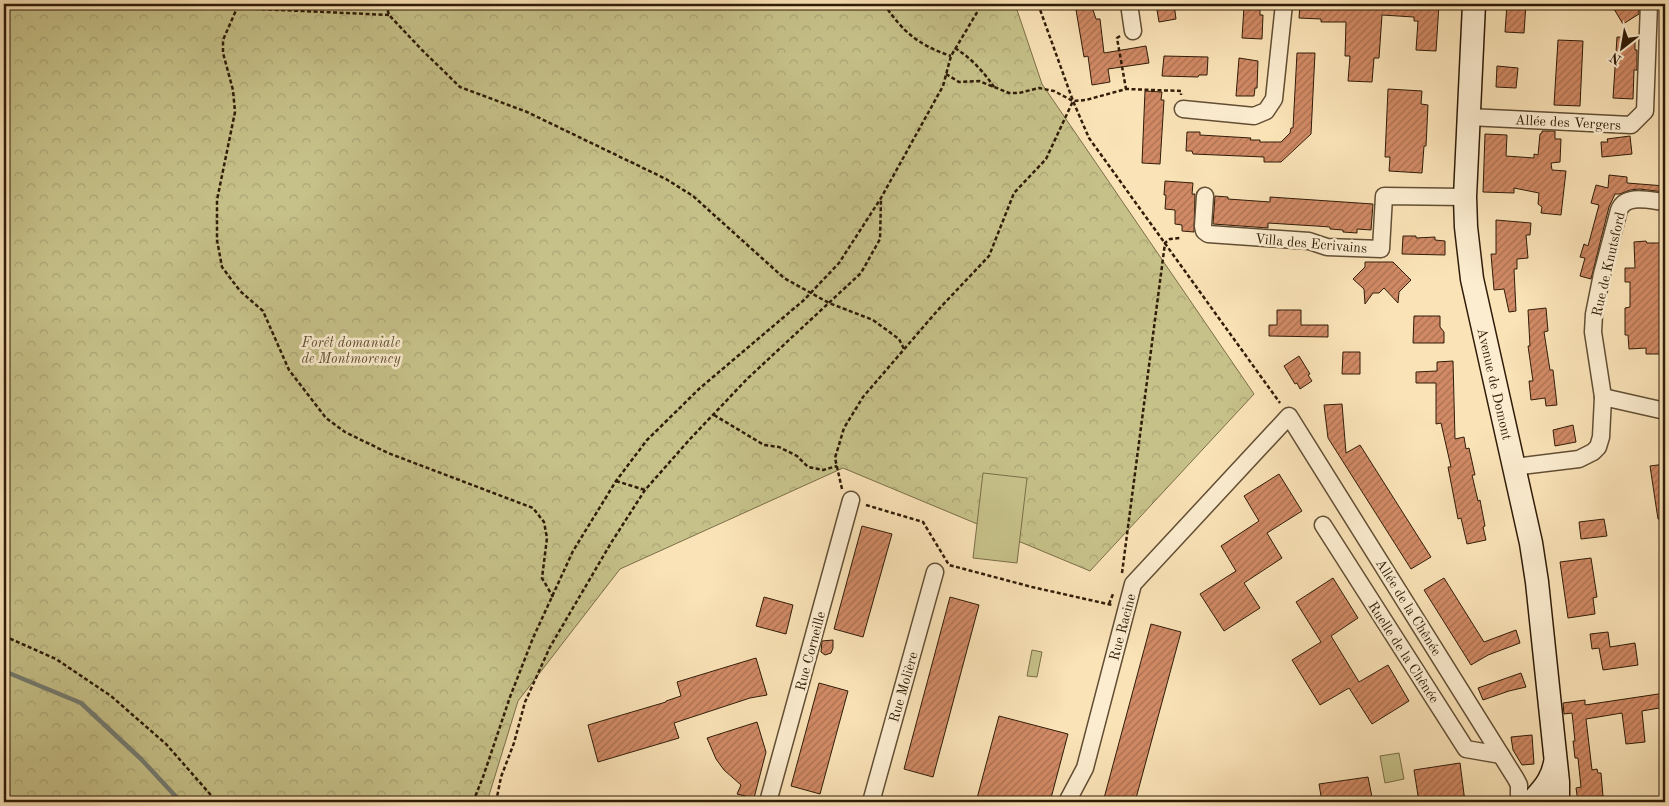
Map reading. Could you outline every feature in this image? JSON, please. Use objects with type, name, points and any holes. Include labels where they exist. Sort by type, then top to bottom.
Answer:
[{"type":"main road","name":"Avenue de Domont","points":[[1474,4],[1465,197],[1466,227],[1472,279],[1531,542],[1538,582],[1558,782],[1558,802]]},
{"type":"main road","points":[[1530,798],[1548,784],[1553,775],[1555,762]]},
{"type":"street","points":[[1129,4],[1133,31]]},
{"type":"street","points":[[1183,109],[1254,116],[1266,111],[1274,99],[1284,4]]},
{"type":"street","name":"Allée des Vergers","points":[[1468,117],[1631,125],[1645,111],[1649,4]]},
{"type":"street","name":"Villa des Ecrivains","points":[[1205,196],[1203,226],[1204,231],[1208,234],[1309,241],[1327,247],[1381,249],[1384,196],[1465,197]]},
{"type":"street","name":"Rue de Knutsford","points":[[1514,468],[1578,459],[1593,452],[1598,447],[1601,438],[1603,397],[1594,332],[1594,314],[1602,274],[1619,210],[1626,201],[1665,202]]},
{"type":"street","points":[[1603,397],[1665,411]]},
{"type":"street","name":"Rue Racine","points":[[1067,802],[1085,768],[1133,584],[1289,416]]},
{"type":"street","name":"Allée de la Chênée","points":[[1289,416],[1501,755],[1530,798]]},
{"type":"street","name":"Rue Corneille","points":[[768,802],[851,500]]},
{"type":"street","name":"Ruelle de la Chênée","points":[[1323,525],[1466,749],[1501,755]]},
{"type":"street","name":"Rue Molière","points":[[871,802],[935,572]]},
{"type":"path","points":[[189,4],[389,15]]},
{"type":"path","points":[[224,7],[227,4]]},
{"type":"path","points":[[386,4],[389,15],[460,87],[527,112],[666,179],[693,196],[784,278],[829,303],[874,320],[898,339],[904,349]]},
{"type":"path","points":[[884,4],[904,30],[933,50],[951,56]]},
{"type":"path","points":[[473,802],[533,638],[573,551],[616,481],[647,440],[700,388],[812,293],[839,263],[881,198],[943,86],[951,56],[982,4]]},
{"type":"path","points":[[1038,4],[1073,102],[1089,138],[1289,416]]},
{"type":"path","points":[[237,8],[223,40],[223,53],[233,90],[235,112],[217,200],[217,240],[222,267],[240,291],[263,310],[289,370],[326,418],[345,432],[388,453],[533,508],[544,522],[547,538],[542,578],[553,598]]},
{"type":"path","points":[[1126,89],[1117,38],[1133,31]]},
{"type":"path","points":[[955,48],[967,56],[995,88]]},
{"type":"path","points":[[946,74],[959,82],[979,82],[1009,93],[1019,93],[1039,88],[1054,91],[1073,102],[1126,89],[1181,91],[1183,109]]},
{"type":"path","points":[[1073,102],[1046,159],[1014,193],[989,256],[904,349],[863,398],[844,428],[835,458],[840,487],[851,500],[923,522],[949,565],[1032,587],[1127,608]]},
{"type":"path","points":[[496,802],[501,777],[514,743],[525,702],[550,647],[611,542],[645,490],[713,415],[747,379],[861,273],[880,239],[881,198]]},
{"type":"path","points":[[1122,573],[1166,243],[1170,239],[1180,238]]},
{"type":"path","points":[[713,415],[764,445],[779,447],[797,456],[808,467],[823,470],[837,466]]},
{"type":"path","points":[[616,481],[645,490]]},
{"type":"path","points":[[4,636],[56,659],[111,696],[166,744],[217,802]]},
{"type":"green space","name":"Forêt domaniale de Montmorency","points":[[4,4],[1015,4],[1042,84],[1254,394],[1090,571],[843,468],[620,569],[518,701],[487,802],[4,802]]},
{"type":"green space","points":[[983,473],[1027,478],[1017,563],[973,558]]},
{"type":"green space","points":[[1032,650],[1042,652],[1037,677],[1027,676]]},
{"type":"green space","points":[[1399,753],[1404,779],[1385,783],[1380,756]]},
{"type":"building","points":[[1075,4],[1091,4],[1096,19],[1100,19],[1104,53],[1146,46],[1149,63],[1108,69],[1110,82],[1092,85],[1088,56],[1084,57]]},
{"type":"building","points":[[1156,4],[1174,4],[1176,19],[1159,22]]},
{"type":"building","points":[[1300,4],[1439,4],[1436,51],[1416,50],[1418,21],[1414,21],[1414,17],[1382,15],[1379,58],[1374,58],[1372,82],[1348,81],[1350,56],[1345,56],[1346,22],[1321,22],[1321,19],[1299,18]]},
{"type":"building","points":[[1507,4],[1526,4],[1524,33],[1505,32]]},
{"type":"building","points":[[1611,4],[1635,4],[1639,9],[1639,14],[1623,24]]},
{"type":"building","points":[[1244,7],[1260,8],[1260,15],[1263,15],[1262,39],[1242,38]]},
{"type":"building","points":[[1617,37],[1635,38],[1637,70],[1634,70],[1633,99],[1613,98]]},
{"type":"building","points":[[1558,40],[1583,41],[1580,106],[1554,105]]},
{"type":"building","points":[[1297,53],[1315,53],[1311,134],[1281,162],[1264,162],[1264,157],[1193,154],[1192,151],[1186,151],[1187,132],[1200,132],[1200,135],[1251,138],[1250,140],[1260,140],[1260,142],[1281,142],[1290,133],[1291,128],[1293,128]]},
{"type":"building","points":[[1164,56],[1208,57],[1207,75],[1199,75],[1198,77],[1162,76]]},
{"type":"building","points":[[1239,58],[1258,61],[1257,88],[1255,88],[1254,96],[1236,96]]},
{"type":"building","points":[[1497,66],[1518,68],[1516,88],[1496,87]]},
{"type":"building","points":[[1388,89],[1422,91],[1421,104],[1428,105],[1426,146],[1424,146],[1422,173],[1389,171],[1390,157],[1385,157]]},
{"type":"building","points":[[1145,91],[1162,92],[1161,100],[1164,100],[1160,164],[1142,163]]},
{"type":"building","points":[[1542,131],[1555,131],[1555,139],[1561,139],[1560,162],[1551,163],[1552,170],[1566,171],[1561,215],[1541,213],[1542,207],[1538,204],[1539,193],[1514,188],[1514,193],[1483,192],[1485,134],[1507,135],[1506,156],[1534,158],[1534,154],[1538,155]]},
{"type":"building","points":[[1630,136],[1632,154],[1602,157],[1601,142],[1608,142],[1607,139]]},
{"type":"building","points":[[1609,175],[1627,177],[1627,183],[1665,186],[1665,192],[1639,189],[1615,194],[1609,207],[1591,279],[1580,276],[1585,258],[1580,257],[1584,244],[1588,246],[1599,205],[1591,203],[1596,185],[1608,188]]},
{"type":"building","points":[[1165,181],[1193,183],[1192,194],[1195,194],[1194,232],[1182,231],[1182,225],[1175,224],[1175,210],[1165,209]]},
{"type":"building","points":[[1215,196],[1228,197],[1228,199],[1270,202],[1270,197],[1373,204],[1371,230],[1357,229],[1357,233],[1343,232],[1343,230],[1330,229],[1330,227],[1268,223],[1268,228],[1213,224]]},
{"type":"building","points":[[1496,220],[1531,223],[1530,235],[1526,235],[1528,258],[1517,259],[1517,269],[1514,269],[1516,311],[1509,312],[1504,289],[1494,290],[1491,254],[1496,254]]},
{"type":"building","points":[[1403,236],[1416,236],[1416,238],[1435,237],[1435,240],[1445,241],[1445,255],[1402,254]]},
{"type":"building","points":[[1646,241],[1647,243],[1665,243],[1664,354],[1646,354],[1646,348],[1629,349],[1628,335],[1625,335],[1625,308],[1630,307],[1630,282],[1625,282],[1625,268],[1635,268],[1634,242]]},
{"type":"building","points":[[1365,262],[1393,262],[1411,280],[1399,292],[1398,303],[1384,288],[1379,293],[1373,293],[1365,304],[1364,289],[1353,279],[1365,267]]},
{"type":"building","points":[[1546,308],[1548,331],[1544,332],[1550,370],[1553,370],[1557,405],[1546,406],[1545,398],[1531,400],[1529,381],[1533,381],[1528,346],[1530,346],[1528,310]]},
{"type":"building","points":[[1277,310],[1301,310],[1301,325],[1328,325],[1328,337],[1269,336],[1269,325],[1277,325]]},
{"type":"building","points":[[1414,316],[1440,316],[1440,327],[1444,332],[1444,343],[1413,343]]},
{"type":"building","points":[[1343,352],[1360,352],[1360,374],[1342,374]]},
{"type":"building","points":[[1299,356],[1312,381],[1300,389],[1284,366]]},
{"type":"building","points":[[1453,361],[1455,439],[1464,437],[1466,449],[1469,448],[1475,475],[1472,475],[1478,501],[1480,500],[1485,526],[1483,527],[1486,540],[1467,544],[1461,518],[1458,519],[1448,467],[1451,467],[1441,423],[1436,424],[1436,383],[1416,383],[1416,372],[1437,371],[1437,362]]},
{"type":"building","points":[[1342,404],[1346,453],[1360,445],[1431,557],[1411,569],[1328,438],[1324,405]]},
{"type":"building","points":[[1573,425],[1576,442],[1555,446],[1553,430]]},
{"type":"building","points":[[1665,464],[1665,518],[1658,519],[1650,466]]},
{"type":"building","points":[[1279,474],[1302,511],[1267,533],[1282,558],[1244,583],[1260,608],[1224,631],[1200,594],[1236,571],[1221,546],[1259,521],[1244,496]]},
{"type":"building","points":[[1604,519],[1607,536],[1581,539],[1579,522]]},
{"type":"building","points":[[862,526],[892,534],[863,637],[834,629]]},
{"type":"building","points":[[1591,558],[1597,597],[1593,598],[1595,614],[1568,618],[1560,562]]},
{"type":"building","points":[[1333,578],[1358,618],[1331,636],[1359,682],[1388,665],[1409,701],[1372,724],[1349,688],[1320,705],[1292,660],[1321,642],[1296,602]]},
{"type":"building","points":[[1444,578],[1484,642],[1516,630],[1520,643],[1488,655],[1471,665],[1424,590]]},
{"type":"building","points":[[764,597],[793,605],[786,634],[756,626]]},
{"type":"building","points":[[950,597],[979,605],[933,777],[904,769]]},
{"type":"building","points":[[1151,624],[1181,632],[1135,802],[1103,802]]},
{"type":"building","points":[[1608,632],[1610,647],[1635,643],[1638,665],[1603,670],[1599,648],[1592,649],[1590,634]]},
{"type":"building","points":[[833,640],[831,653],[825,655],[821,652],[822,641]]},
{"type":"building","points":[[756,658],[767,695],[750,698],[674,723],[679,738],[598,762],[588,725],[666,702],[681,696],[677,682]]},
{"type":"building","points":[[1521,673],[1526,687],[1483,700],[1478,688]]},
{"type":"building","points":[[819,683],[848,691],[820,794],[791,786]]},
{"type":"building","points":[[1665,693],[1665,707],[1642,711],[1645,742],[1626,744],[1622,713],[1586,719],[1592,770],[1597,769],[1598,773],[1601,773],[1603,796],[1591,797],[1592,802],[1578,802],[1576,788],[1581,787],[1578,758],[1575,758],[1572,713],[1564,714],[1563,703],[1585,700],[1585,705]]},
{"type":"building","points":[[999,716],[1068,734],[1050,802],[976,802]]},
{"type":"building","points":[[757,722],[766,752],[754,798],[737,794],[741,785],[724,770],[716,759],[707,738]]},
{"type":"building","points":[[1532,735],[1534,764],[1522,765],[1513,750],[1511,737]]},
{"type":"building","points":[[1460,763],[1465,802],[1419,802],[1414,770]]},
{"type":"building","points":[[1368,777],[1373,802],[1322,802],[1319,784]]},
{"type":"waterway","points":[[4,671],[81,703],[141,759],[181,802]]}]
